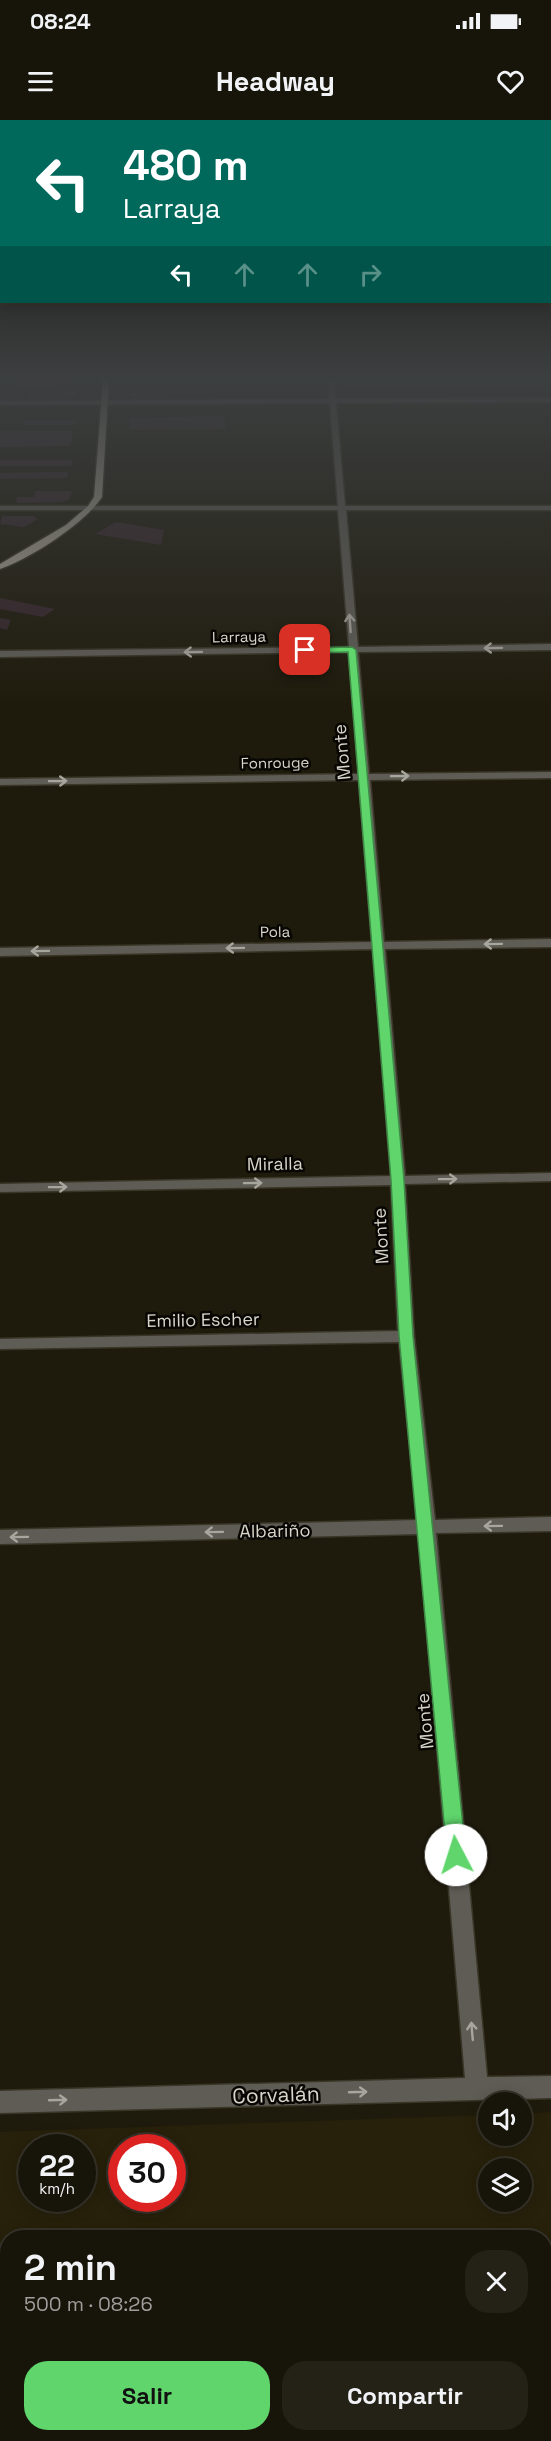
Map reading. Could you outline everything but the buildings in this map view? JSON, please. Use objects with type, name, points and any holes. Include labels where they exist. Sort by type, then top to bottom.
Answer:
[{"type":"main road","points":[[0,567],[78,519],[92,507],[98,497],[99,488]]},
{"type":"street","name":"Monte","points":[[341,488],[352,650],[398,1180],[406,1336],[427,1527],[477,2089]]},
{"type":"street","points":[[0,508],[551,508]]},
{"type":"street","name":"Larraya","points":[[0,654],[551,647]]},
{"type":"street","name":"Fonrouge","points":[[0,782],[551,775]]},
{"type":"street","name":"Pola","points":[[0,952],[551,943]]},
{"type":"street","name":"Miralla","points":[[0,1188],[551,1177]]},
{"type":"street","name":"Emilio Escher","points":[[0,1344],[406,1336]]},
{"type":"street","name":"Albariño","points":[[0,1537],[551,1524]]},
{"type":"street","name":"Corvalán","points":[[0,2102],[551,2087]]},
{"type":"shaded area","points":[[551,2112],[551,2230],[0,2230],[0,2132],[478,2115],[478,2146],[532,2146],[532,2113]]},
{"type":"route","points":[[305,650],[352,650],[398,1180],[406,1336],[427,1527],[456,1855]]}]
